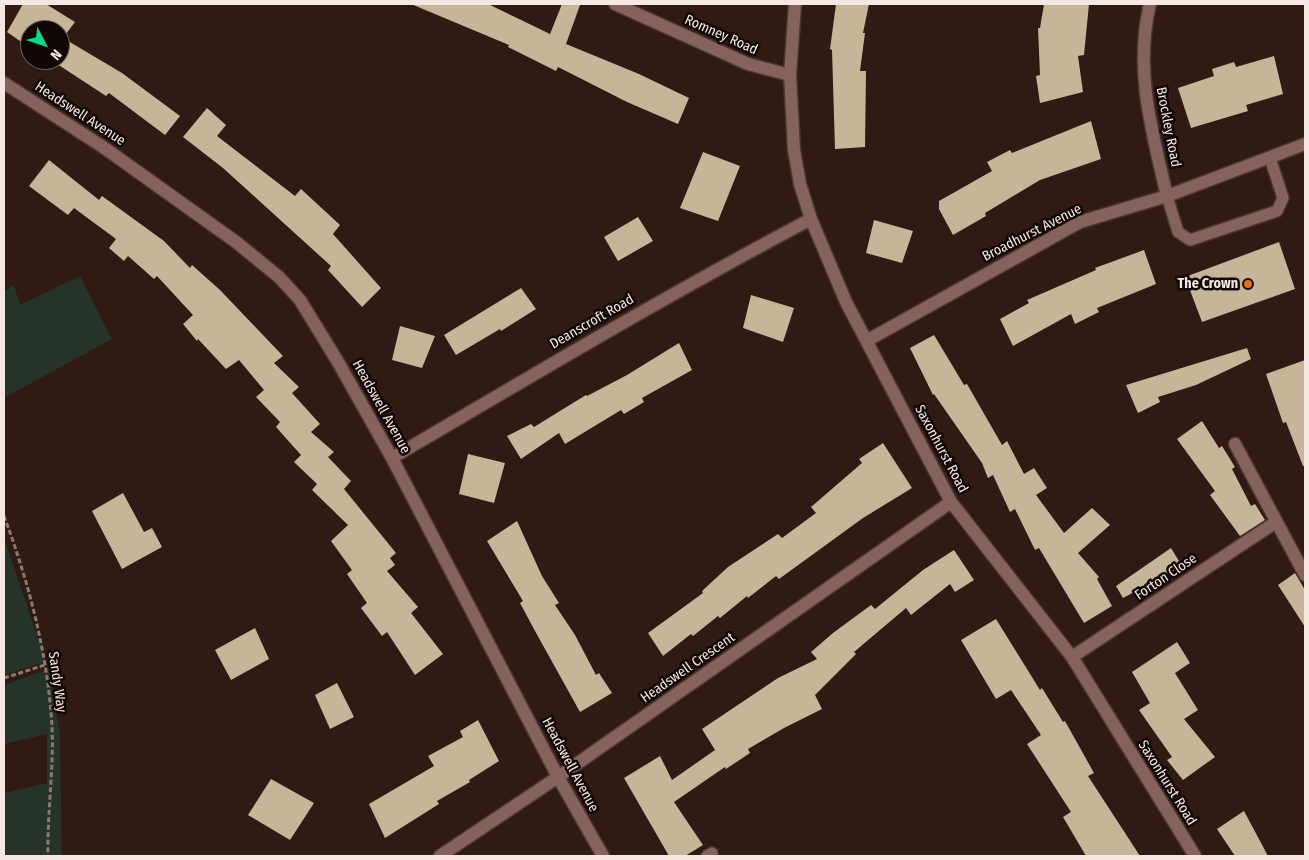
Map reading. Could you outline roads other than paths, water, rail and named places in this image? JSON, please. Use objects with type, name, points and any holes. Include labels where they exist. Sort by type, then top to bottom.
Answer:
[{"type":"street","name":"Romney Road","points":[[615,4],[748,64],[790,75]]},
{"type":"street","name":"Saxonhurst Road","points":[[795,4],[790,75],[794,150],[800,184],[811,219],[846,302],[868,340],[951,502],[1072,657],[1195,856]]},
{"type":"street","name":"Brockley Road","points":[[1150,4],[1144,45],[1145,89],[1151,133],[1167,196]]},
{"type":"street","name":"Headswell Avenue","points":[[4,83],[103,147],[236,242],[279,277],[300,300],[319,329],[392,458],[558,777],[603,856]]},
{"type":"street","name":"Broadhurst Avenue","points":[[868,340],[1080,222],[1167,196],[1305,144]]},
{"type":"street","name":"Deanscroft Road","points":[[392,458],[578,347],[811,219]]},
{"type":"street","points":[[1234,444],[1305,574]]},
{"type":"street","name":"Headswell Crescent","points":[[440,856],[558,777],[951,502]]},
{"type":"street","name":"Forton Close","points":[[1072,657],[1276,522]]},
{"type":"lane","points":[[1167,196],[1178,232],[1190,240],[1277,211],[1283,198],[1270,158]]},
{"type":"place","name":"The Crown","points":[[1248,284]]}]
